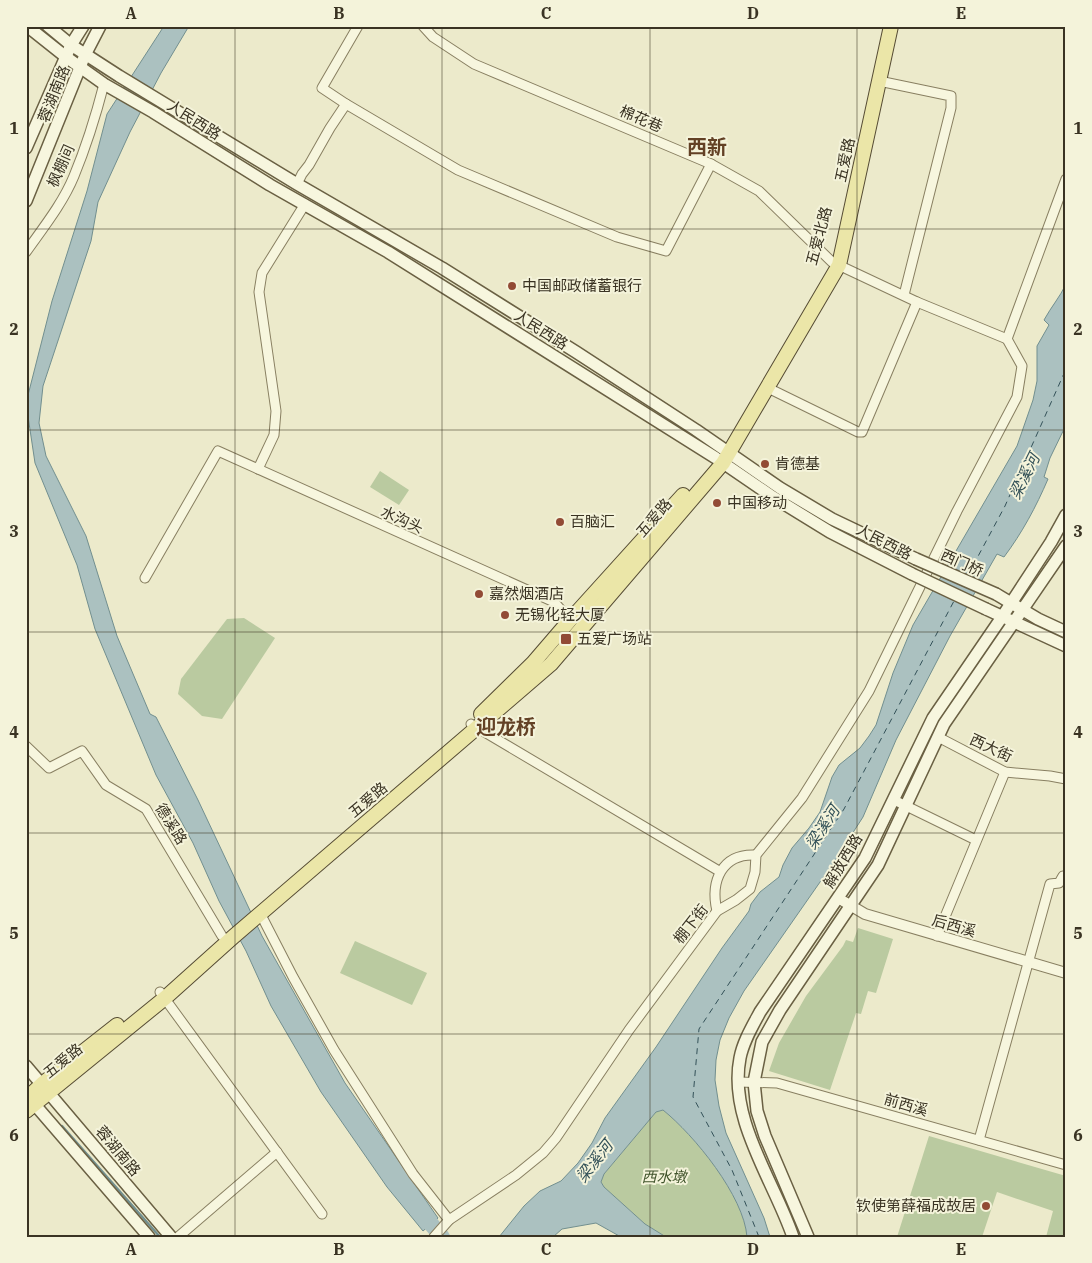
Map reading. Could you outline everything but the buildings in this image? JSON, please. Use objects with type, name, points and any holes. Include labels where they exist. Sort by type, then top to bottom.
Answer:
[{"type":"main road","points":[[27,26],[80,68],[109,87]]},
{"type":"main road","points":[[48,26],[85,55]]},
{"type":"main road","points":[[26,148],[71,45],[83,26]]},
{"type":"main road","name":"蓉湖南路","points":[[26,201],[85,55],[100,26]]},
{"type":"main road","name":"五爱北路","points":[[723,456],[823,280],[836,263],[882,26]]},
{"type":"main road","name":"五爱路","points":[[28,1101],[162,995],[228,935],[474,726],[551,664],[723,456],[768,388],[836,263],[891,26]]},
{"type":"main road","name":"人民西路","points":[[85,55],[297,184],[442,268],[568,346],[723,456],[773,497],[830,532],[912,574]]},
{"type":"main road","name":"人民西路","points":[[109,87],[153,112],[270,186],[388,252],[723,456],[832,520],[916,559]]},
{"type":"main road","name":"五爱路","points":[[474,726],[723,456]]},
{"type":"main road","name":"解放西路","points":[[793,1237],[753,1144],[743,1114],[738,1082],[740,1057],[752,1026],[811,935],[865,858],[933,718],[1012,602],[1066,515]]},
{"type":"main road","name":"解放西路","points":[[808,1237],[765,1136],[757,1111],[754,1082],[762,1042],[768,1029],[878,865],[944,724],[1066,546]]},
{"type":"main road","name":"西门桥","points":[[916,559],[996,594],[1038,619],[1066,632]]},
{"type":"main road","name":"西门桥","points":[[912,574],[1066,646]]},
{"type":"main road","name":"蓉湖南路","points":[[26,1066],[171,1237]]},
{"type":"main road","points":[[28,1101],[149,1237]]},
{"type":"street","points":[[358,26],[322,88],[458,170],[617,237],[666,251],[711,164]]},
{"type":"street","name":"棉花巷","points":[[423,26],[433,37],[474,64],[711,164],[759,191],[836,263],[917,302],[1007,339]]},
{"type":"street","points":[[879,81],[951,96],[951,108],[904,295]]},
{"type":"street","name":"枫棚间","points":[[26,252],[50,218],[74,178],[98,108],[109,87]]},
{"type":"street","points":[[297,184],[346,104]]},
{"type":"street","points":[[717,911],[714,892],[715,881],[720,871],[735,859],[756,855],[802,798],[869,691],[957,511],[1017,398],[1022,366],[1007,339],[1066,179]]},
{"type":"street","points":[[258,469],[274,435],[276,411],[260,292],[262,274],[305,204]]},
{"type":"street","points":[[768,388],[858,432],[862,432],[917,302]]},
{"type":"street","name":"水沟头","points":[[145,578],[218,450],[554,602],[570,620]]},
{"type":"street","points":[[474,726],[720,871]]},
{"type":"street","name":"西大街","points":[[938,737],[1005,772],[1066,779]]},
{"type":"street","name":"德溪路","points":[[26,746],[49,768],[82,751],[106,785],[146,809],[228,935]]},
{"type":"street","points":[[937,936],[1005,772]]},
{"type":"street","points":[[894,800],[976,840]]},
{"type":"street","name":"棚下街","points":[[434,1237],[450,1220],[516,1175],[552,1143],[629,1030],[717,911],[750,889],[755,872],[756,855]]},
{"type":"street","points":[[979,1140],[1050,884],[1059,882],[1063,876],[1066,877]]},
{"type":"street","name":"后西溪","points":[[838,898],[865,914],[1066,973]]},
{"type":"street","points":[[259,910],[293,977],[334,1050],[413,1174],[450,1220]]},
{"type":"street","points":[[162,995],[322,1214]]},
{"type":"street","name":"前西溪","points":[[738,1082],[776,1082],[1066,1165]]},
{"type":"street","points":[[178,1237],[277,1152]]},
{"type":"green space","points":[[380,471],[409,490],[399,505],[370,487]]},
{"type":"green space","points":[[244,618],[275,638],[222,719],[202,716],[178,694],[181,679],[227,619]]},
{"type":"green space","points":[[858,928],[893,939],[876,993],[868,991],[861,1014],[856,1013],[830,1090],[769,1071],[779,1043],[806,996],[846,940],[853,942]]},
{"type":"green space","points":[[355,941],[427,973],[412,1005],[340,973]]},
{"type":"green space","name":"西水墩","points":[[663,1110],[689,1135],[716,1168],[737,1203],[744,1221],[747,1237],[666,1237],[645,1224],[604,1187],[601,1182],[604,1174],[656,1112]]},
{"type":"green space","name":"钦使第薛福成故居","points":[[929,1136],[1066,1176],[1066,1237],[1046,1237],[1053,1211],[997,1192],[982,1237],[897,1237]]},
{"type":"water","points":[[164,26],[189,26],[161,73],[130,132],[98,202],[91,241],[43,386],[39,423],[46,456],[86,536],[117,636],[150,714],[156,717],[198,800],[262,936],[345,1083],[438,1218],[423,1231],[387,1187],[321,1092],[271,1006],[246,951],[219,901],[193,843],[156,775],[95,629],[77,565],[35,463],[26,403],[52,301],[87,191],[107,114]]},
{"type":"water","name":"梁溪河","points":[[1066,284],[1066,425],[1050,458],[1044,477],[1048,479],[1028,520],[1011,548],[1004,557],[997,554],[950,636],[896,740],[863,817],[744,991],[729,1018],[720,1040],[715,1080],[719,1106],[726,1133],[764,1218],[770,1237],[747,1237],[744,1221],[737,1203],[716,1168],[689,1135],[663,1110],[656,1112],[604,1174],[601,1182],[604,1187],[645,1224],[666,1237],[621,1237],[596,1223],[562,1229],[553,1237],[499,1237],[524,1206],[540,1191],[561,1181],[578,1163],[592,1143],[605,1118],[749,911],[751,904],[760,892],[779,877],[792,848],[820,812],[832,777],[839,765],[860,748],[876,725],[893,673],[913,625],[1017,446],[1033,400],[1037,381],[1037,346],[1049,325],[1044,320]]},
{"type":"waterway","points":[[62,1126],[160,1237]]},
{"type":"waterway","points":[[417,1207],[442,1237]]},
{"type":"ferry route","points":[[968,575],[1005,506],[1066,369]]},
{"type":"ferry route","points":[[759,1237],[732,1170],[693,1097],[699,1029],[844,809],[954,601]]},
{"type":"place","name":"中国邮政储蓄银行","points":[[512,286]]},
{"type":"place","name":"肯德基","points":[[765,464]]},
{"type":"place","name":"中国移动","points":[[717,503]]},
{"type":"place","name":"百脑汇","points":[[560,522]]},
{"type":"place","name":"嘉然烟酒店","points":[[479,594]]},
{"type":"place","name":"无锡化轻大厦","points":[[505,615]]},
{"type":"place","name":"五爱广场站","points":[[566,639]]},
{"type":"place","name":"钦使第薛福成故居","points":[[986,1206]]},
{"type":"district","name":"西新","points":[[707,147]]},
{"type":"district","name":"迎龙桥","points":[[506,727]]}]
